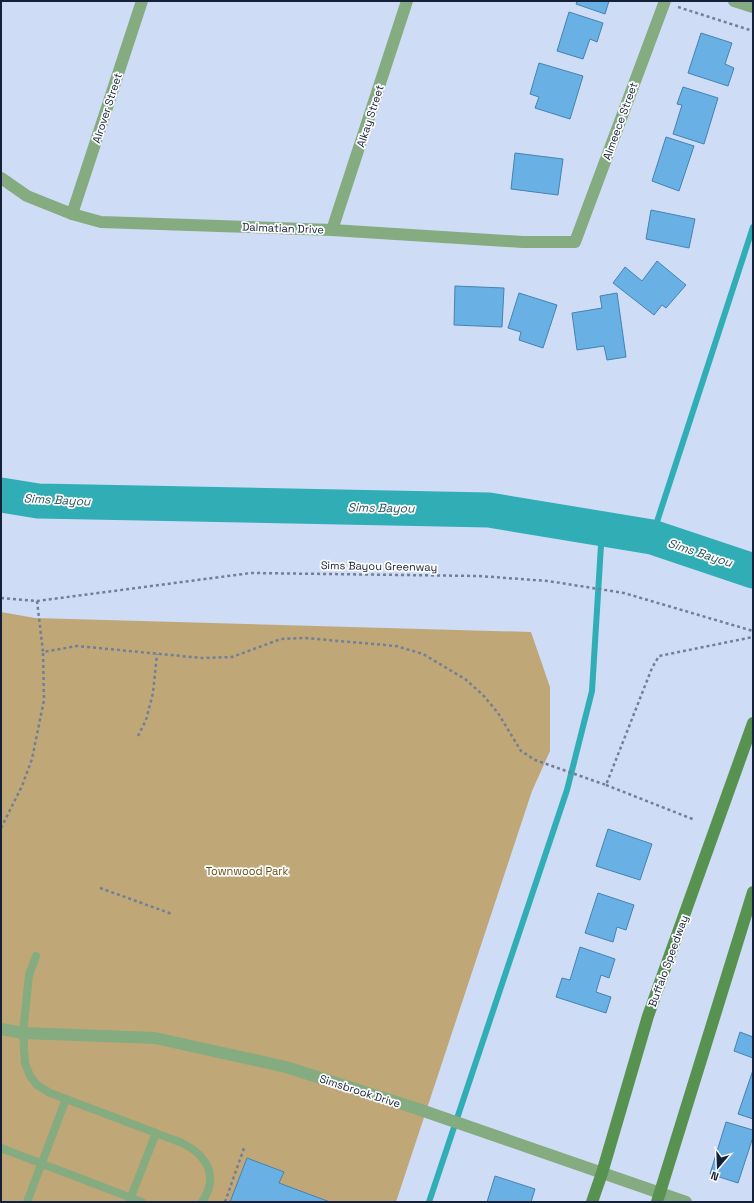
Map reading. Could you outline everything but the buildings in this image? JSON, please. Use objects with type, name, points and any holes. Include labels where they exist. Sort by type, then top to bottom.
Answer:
[{"type":"main road","name":"Buffalo Speedway","points":[[592,1202],[602,1173],[648,1016],[753,723]]},
{"type":"main road","points":[[658,1198],[753,892]]},
{"type":"street","name":"Alrover Street","points":[[72,214],[142,1]]},
{"type":"street","name":"Alkay Street","points":[[332,230],[407,1]]},
{"type":"street","points":[[734,1],[753,7]]},
{"type":"street","name":"Almeece Street","points":[[575,242],[664,2]]},
{"type":"street","name":"Dalmatian Drive","points":[[1,178],[26,196],[72,214],[101,222],[332,230],[523,242],[575,242]]},
{"type":"street","name":"Simsbrook Drive","points":[[1,1030],[23,1033],[155,1038],[286,1067],[418,1110],[602,1173],[658,1198],[686,1202]]},
{"type":"lane","points":[[36,956],[29,975],[23,1033],[25,1063],[30,1076],[37,1085],[50,1093],[182,1143],[203,1158],[209,1168],[211,1181],[206,1196],[202,1202]]},
{"type":"lane","points":[[27,1202],[66,1099]]},
{"type":"lane","points":[[130,1200],[156,1133]]},
{"type":"lane","points":[[1,1148],[130,1200],[142,1202]]},
{"type":"path","points":[[664,2],[753,31]]},
{"type":"path","name":"Sims Bayou Greenway","points":[[1,598],[37,601],[251,572],[479,576],[548,581],[624,593],[753,631]]},
{"type":"path","points":[[1,828],[22,786],[32,759],[44,700],[43,652],[37,601]]},
{"type":"path","points":[[606,785],[652,668],[659,656],[753,637]]},
{"type":"path","points":[[43,652],[77,646],[202,658],[232,657],[281,639],[305,638],[396,646],[423,654],[465,679],[483,695],[498,713],[521,750],[535,760],[606,785],[695,820]]},
{"type":"path","points":[[138,736],[146,720],[153,693],[157,654]]},
{"type":"path","points":[[100,888],[172,914]]},
{"type":"path","points":[[225,1202],[244,1148]]},
{"type":"green space","name":"Townwood Park","points":[[1,612],[35,618],[531,632],[550,687],[550,751],[532,791],[396,1202],[1,1202]]},
{"type":"waterway","points":[[652,537],[753,227]]},
{"type":"waterway","name":"Sims Bayou","points":[[1,495],[38,501],[489,510],[652,537],[753,571]]},
{"type":"waterway","points":[[429,1202],[567,790],[592,691],[602,529]]}]
